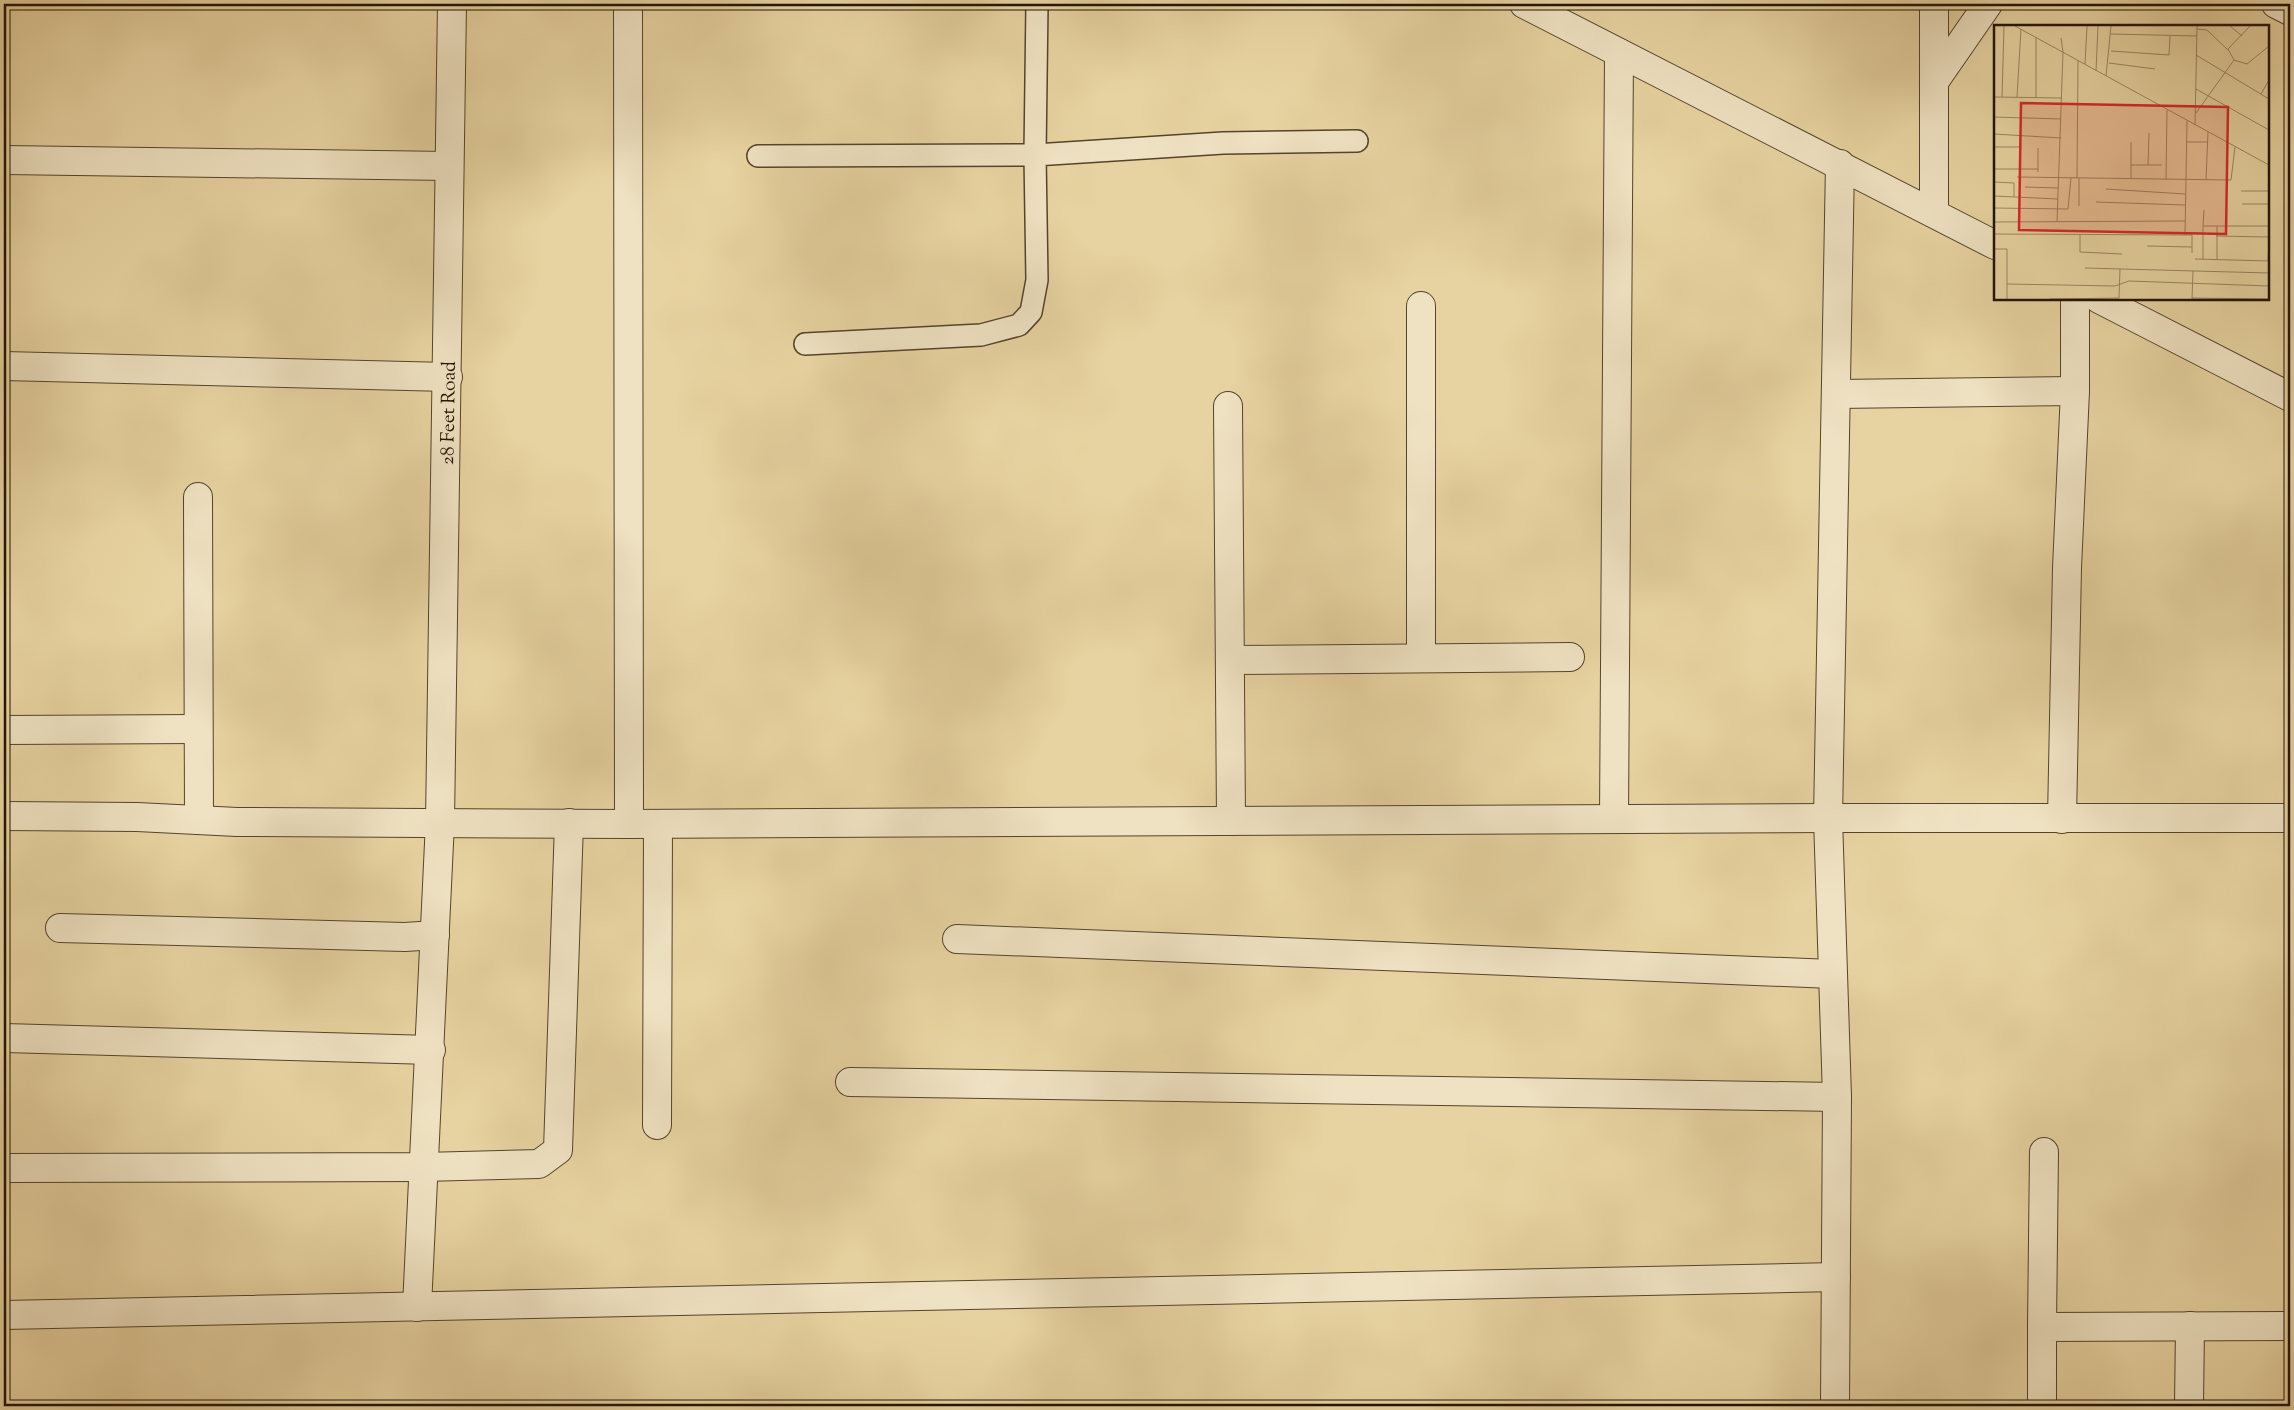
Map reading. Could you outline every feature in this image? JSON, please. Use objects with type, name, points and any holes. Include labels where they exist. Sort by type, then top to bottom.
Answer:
[{"type":"street","name":"28 Feet Road","points":[[417,1307],[440,822],[452,4]]},
{"type":"street","points":[[628,4],[629,824]]},
{"type":"street","points":[[1524,4],[1994,244]]},
{"type":"street","points":[[1934,4],[1934,213]]},
{"type":"street","points":[[1934,82],[1988,4]]},
{"type":"street","points":[[2276,4],[2290,12]]},
{"type":"street","points":[[1614,819],[1620,53]]},
{"type":"street","points":[[4,160],[449,166]]},
{"type":"street","points":[[1835,1406],[1838,1097],[1832,974],[1828,818],[1840,164]]},
{"type":"street","points":[[2062,819],[2067,568],[2075,391],[2075,300]]},
{"type":"street","points":[[2101,300],[2290,397]]},
{"type":"street","points":[[1420,306],[1421,657]]},
{"type":"street","points":[[4,366],[448,377]]},
{"type":"street","points":[[1836,394],[2075,391]]},
{"type":"street","points":[[1228,406],[1231,821]]},
{"type":"street","points":[[198,497],[199,820]]},
{"type":"street","points":[[1230,660],[1570,656]]},
{"type":"street","points":[[4,730],[198,729]]},
{"type":"street","points":[[4,816],[199,820],[629,824],[1828,818],[2290,818]]},
{"type":"street","points":[[4,1168],[423,1167],[539,1164],[558,1150],[569,823]]},
{"type":"street","points":[[657,1125],[658,824]]},
{"type":"street","points":[[60,928],[196,934],[405,937],[435,935]]},
{"type":"street","points":[[957,939],[1832,974]]},
{"type":"street","points":[[4,1038],[430,1050]]},
{"type":"street","points":[[850,1082],[1838,1097]]},
{"type":"street","points":[[2042,1406],[2044,1152]]},
{"type":"street","points":[[4,1315],[1836,1277]]},
{"type":"street","points":[[2189,1406],[2190,1326]]},
{"type":"street","points":[[2042,1327],[2290,1326]]},
{"type":"lane","points":[[805,344],[981,335],[1019,325],[1031,312],[1037,280],[1035,155],[1037,4]]},
{"type":"lane","points":[[758,156],[1035,155],[1223,143],[1357,141]]}]
